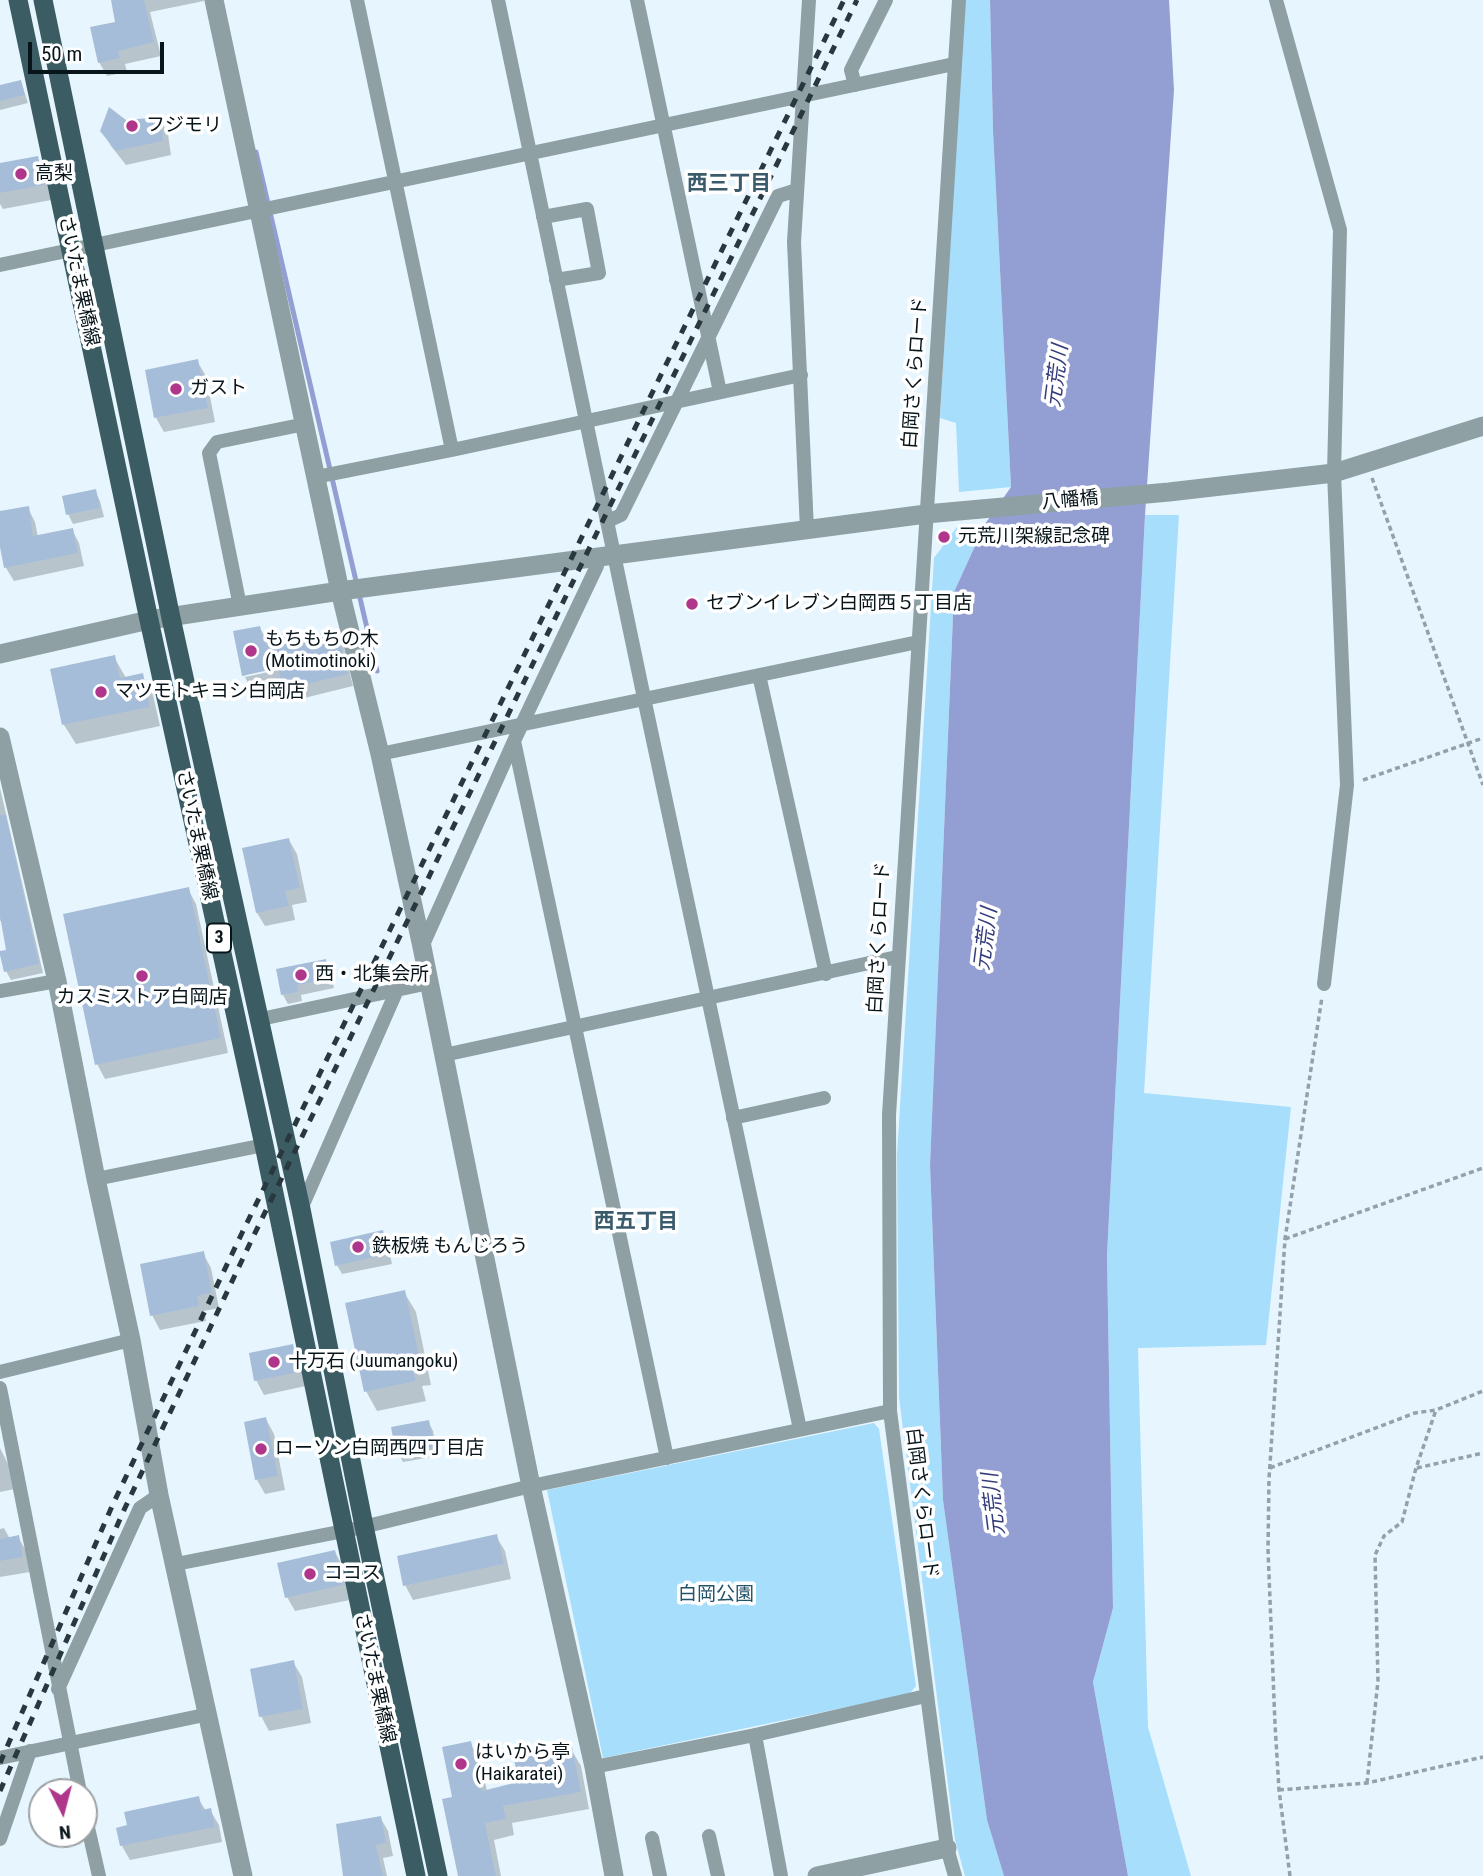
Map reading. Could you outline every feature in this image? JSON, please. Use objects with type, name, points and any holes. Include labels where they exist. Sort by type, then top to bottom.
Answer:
[{"type":"main road","name":"さいたま栗橋線","points":[[18,0],[149,620],[264,1145],[416,1876]]},
{"type":"main road","name":"さいたま栗橋線","points":[[43,0],[171,618],[261,1019],[438,1876]]},
{"type":"street","points":[[214,0],[340,591],[380,754],[422,947],[531,1486],[594,1767],[614,1876]]},
{"type":"street","points":[[357,0],[452,450]]},
{"type":"street","points":[[498,0],[608,521],[605,557],[644,698],[800,1429]]},
{"type":"street","points":[[638,0],[720,392]]},
{"type":"street","points":[[807,530],[794,242],[809,0]]},
{"type":"street","points":[[855,85],[851,71],[886,0]]},
{"type":"street","name":"白岡さくらロード","points":[[955,1876],[947,1848],[890,1411],[889,1115],[959,0]]},
{"type":"street","points":[[1276,0],[1340,230],[1334,473],[1347,785],[1324,984]]},
{"type":"street","points":[[0,265],[954,64]]},
{"type":"street","points":[[608,521],[621,515],[778,196],[797,190]]},
{"type":"street","points":[[543,217],[587,209],[599,273],[556,280]]},
{"type":"street","points":[[316,477],[801,375]]},
{"type":"street","points":[[240,606],[209,453],[217,442],[305,424]]},
{"type":"street","name":"八幡橋","points":[[0,654],[149,620],[340,591],[926,514],[1169,492],[1334,473],[1483,426]]},
{"type":"street","points":[[422,947],[514,741],[597,566],[605,557]]},
{"type":"street","points":[[380,754],[918,642]]},
{"type":"street","points":[[760,675],[826,974]]},
{"type":"street","points":[[0,737],[57,981],[131,1340],[159,1495],[243,1876]]},
{"type":"street","points":[[514,741],[667,1458]]},
{"type":"street","points":[[444,1055],[897,957]]},
{"type":"street","points":[[0,991],[57,981]]},
{"type":"street","points":[[261,1019],[429,983]]},
{"type":"street","points":[[301,1209],[397,990]]},
{"type":"street","points":[[733,1118],[824,1098]]},
{"type":"street","points":[[96,1179],[264,1145]]},
{"type":"street","points":[[0,1372],[131,1340]]},
{"type":"street","points":[[0,1388],[77,1778]]},
{"type":"street","points":[[176,1564],[364,1526],[531,1486],[890,1411]]},
{"type":"street","points":[[58,1689],[140,1508],[159,1495]]},
{"type":"street","points":[[594,1767],[755,1735],[926,1696]]},
{"type":"street","points":[[0,1758],[209,1713]]},
{"type":"street","points":[[755,1735],[781,1876]]},
{"type":"street","points":[[0,1839],[30,1751]]},
{"type":"street","points":[[709,1836],[718,1876]]},
{"type":"street","points":[[652,1838],[660,1876]]},
{"type":"street","points":[[93,1848],[99,1876]]},
{"type":"street","points":[[817,1876],[947,1848]]},
{"type":"path","points":[[1366,463],[1483,785]]},
{"type":"path","points":[[1347,785],[1483,738]]},
{"type":"path","points":[[1290,1876],[1279,1790],[1268,1550],[1270,1468],[1285,1240],[1324,984]]},
{"type":"path","points":[[1285,1240],[1483,1168]]},
{"type":"path","points":[[1270,1468],[1415,1413],[1436,1410],[1483,1391]]},
{"type":"path","points":[[1367,1783],[1378,1681],[1375,1555],[1384,1536],[1402,1522],[1416,1468],[1436,1410]]},
{"type":"path","points":[[1416,1468],[1483,1453]]},
{"type":"path","points":[[1279,1790],[1367,1783],[1483,1757]]},
{"type":"green space","points":[[964,0],[990,0],[993,131],[1011,487],[959,492],[956,423],[940,418]]},
{"type":"green space","points":[[1145,515],[1179,515],[1144,1093],[1291,1107],[1266,1345],[1138,1348],[1148,1727],[1191,1876],[1128,1876],[1093,1682],[1113,1608],[1107,1255]]},
{"type":"green space","points":[[985,524],[954,592],[930,1165],[943,1500],[987,1820],[1004,1876],[965,1876],[955,1840],[899,1397],[897,1155],[934,558],[957,527]]},
{"type":"green space","name":"白岡公園","points":[[874,1423],[879,1429],[916,1686],[909,1694],[603,1758],[547,1490]]},
{"type":"water","name":"元荒川","points":[[990,0],[1169,0],[1174,90],[1145,515],[1107,1255],[1113,1608],[1093,1682],[1128,1876],[1004,1876],[987,1820],[943,1500],[930,1165],[954,592],[985,524],[1011,487],[993,131]]},
{"type":"building","points":[[111,0],[144,0],[154,42],[118,51],[120,58],[98,63],[90,27],[115,22]]},
{"type":"building","points":[[21,80],[25,95],[0,101],[0,85]]},
{"type":"building","name":"フジモリ","points":[[109,107],[126,120],[161,117],[163,141],[116,151],[100,131]]},
{"type":"building","name":"高梨","points":[[38,156],[44,185],[0,193],[0,163]]},
{"type":"building","name":"ガスト","points":[[198,359],[208,408],[154,418],[145,370]]},
{"type":"building","points":[[96,489],[100,508],[66,515],[62,496]]},
{"type":"building","points":[[29,506],[33,536],[73,528],[78,553],[4,568],[0,547],[0,511]]},
{"type":"building","points":[[260,626],[263,638],[289,632],[291,640],[337,630],[348,674],[283,690],[278,668],[242,676],[233,631]]},
{"type":"building","name":"マツモトキヨシ白岡店","points":[[115,655],[120,678],[143,673],[150,707],[62,725],[50,669]]},
{"type":"building","points":[[0,815],[6,815],[39,964],[4,972],[0,955],[0,951],[6,950],[0,916]]},
{"type":"building","points":[[289,838],[300,888],[285,891],[289,906],[256,913],[242,848]]},
{"type":"building","name":"カスミストア白岡店","points":[[189,887],[221,1038],[95,1065],[63,914]]},
{"type":"building","points":[[326,959],[329,979],[297,985],[298,992],[281,995],[276,969]]},
{"type":"building","points":[[383,1230],[388,1254],[335,1266],[330,1242]]},
{"type":"building","points":[[204,1251],[212,1293],[197,1296],[199,1306],[150,1316],[140,1264]]},
{"type":"building","points":[[405,1290],[421,1365],[412,1367],[416,1381],[364,1392],[345,1303]]},
{"type":"building","name":"十万石 (Juumangoku)","points":[[293,1344],[299,1372],[254,1381],[249,1353]]},
{"type":"building","name":"ローソン白岡西四丁目店","points":[[266,1417],[278,1476],[255,1480],[244,1422]]},
{"type":"building","points":[[429,1420],[434,1447],[396,1454],[391,1427]]},
{"type":"building","points":[[497,1534],[504,1564],[403,1586],[397,1556]]},
{"type":"building","points":[[19,1535],[23,1557],[0,1561],[0,1539]]},
{"type":"building","name":"ココス","points":[[335,1550],[343,1585],[285,1598],[277,1563]]},
{"type":"building","points":[[294,1660],[303,1709],[259,1717],[250,1669]]},
{"type":"building","points":[[471,1741],[482,1791],[518,1782],[514,1758],[572,1747],[581,1792],[503,1806],[506,1819],[485,1823],[496,1876],[458,1876],[442,1799],[452,1797],[442,1747]]},
{"type":"building","points":[[199,1796],[202,1810],[211,1808],[215,1827],[120,1846],[116,1828],[127,1825],[124,1812]]},
{"type":"building","points":[[381,1816],[386,1843],[376,1845],[383,1876],[343,1876],[336,1824]]},
{"type":"waterway","points":[[256,152],[377,671]]},
{"type":"railway","points":[[0,1763],[113,1504],[242,1233],[844,0]]},
{"type":"railway","points":[[0,1791],[124,1510],[253,1237],[857,0]]},
{"type":"place","name":"フジモリ","points":[[132,126]]},
{"type":"place","name":"高梨","points":[[21,174]]},
{"type":"place","name":"ガスト","points":[[176,389]]},
{"type":"place","name":"元荒川架線記念碑","points":[[944,537]]},
{"type":"place","name":"セブンイレブン白岡西５丁目店","points":[[692,604]]},
{"type":"place","name":"もちもちの木 (Motimotinoki)","points":[[251,651]]},
{"type":"place","name":"マツモトキヨシ白岡店","points":[[101,692]]},
{"type":"place","name":"西・北集会所","points":[[301,975]]},
{"type":"place","name":"カスミストア白岡店","points":[[142,976]]},
{"type":"place","name":"鉄板焼 もんじろう","points":[[358,1247]]},
{"type":"place","name":"十万石 (Juumangoku)","points":[[274,1362]]},
{"type":"place","name":"ローソン白岡西四丁目店","points":[[261,1449]]},
{"type":"place","name":"ココス","points":[[310,1574]]},
{"type":"place","name":"はいから亭 (Haikaratei)","points":[[461,1764]]},
{"type":"district","name":"西三丁目","points":[[729,185]]},
{"type":"district","name":"西五丁目","points":[[636,1223]]}]
